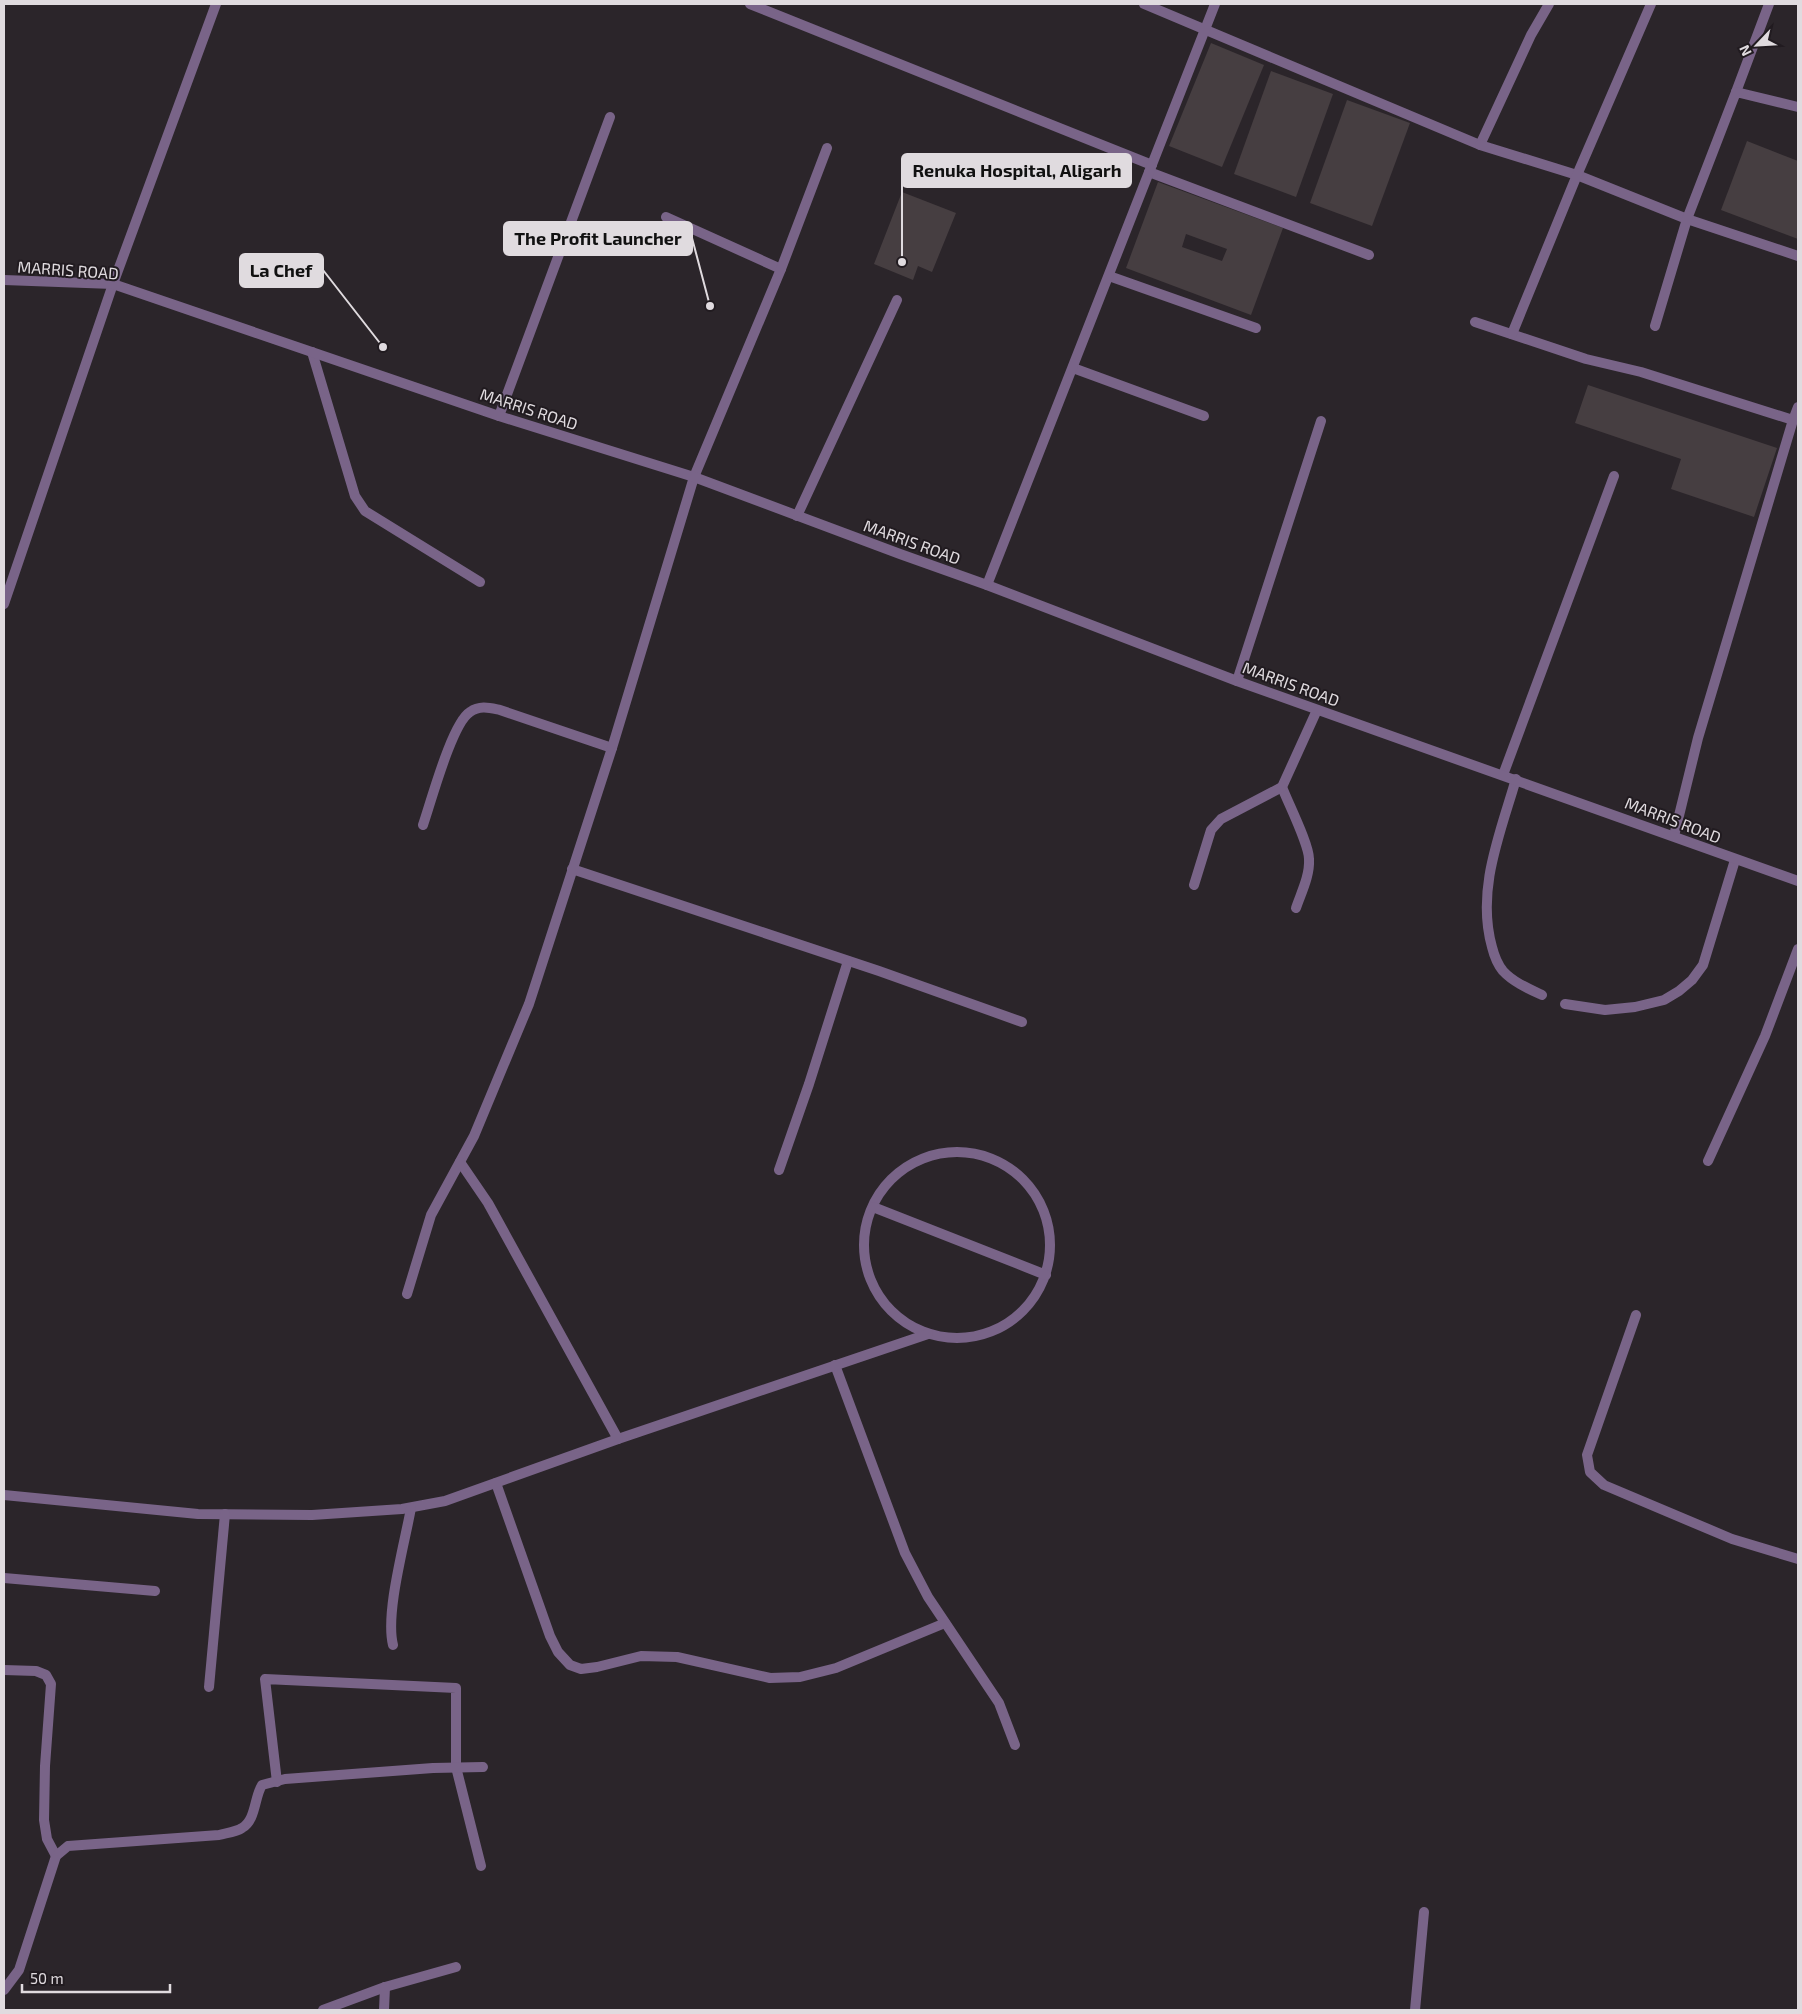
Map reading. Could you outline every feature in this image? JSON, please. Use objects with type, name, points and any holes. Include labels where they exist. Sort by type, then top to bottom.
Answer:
[{"type":"street","points":[[4,604],[113,284],[216,4]]},
{"type":"street","points":[[750,4],[1369,255]]},
{"type":"street","points":[[1144,4],[1480,145],[1577,175],[1687,219],[1798,256]]},
{"type":"street","points":[[987,584],[1215,4]]},
{"type":"street","points":[[1480,145],[1531,35],[1549,4]]},
{"type":"street","points":[[1512,334],[1650,4]]},
{"type":"street","points":[[1655,326],[1687,219],[1769,4]]},
{"type":"street","points":[[1736,92],[1798,107]]},
{"type":"street","points":[[499,416],[610,117]]},
{"type":"street","points":[[407,1294],[431,1215],[474,1136],[529,1004],[612,748],[694,477],[781,270],[826,148]]},
{"type":"street","points":[[666,217],[781,270]]},
{"type":"street","points":[[1109,276],[1256,328]]},
{"type":"street","name":"MARRIS ROAD","points":[[4,280],[113,284],[499,416],[694,477],[987,584],[1237,681],[1798,881]]},
{"type":"street","points":[[797,516],[897,300]]},
{"type":"street","points":[[1475,322],[1586,359],[1641,372],[1793,420]]},
{"type":"street","points":[[312,352],[355,496],[365,511],[480,582]]},
{"type":"street","points":[[1073,368],[1204,416]]},
{"type":"street","points":[[1674,836],[1698,738],[1798,407]]},
{"type":"street","points":[[1237,681],[1321,422]]},
{"type":"street","points":[[1503,775],[1614,476]]},
{"type":"street","points":[[423,825],[452,741],[462,720],[471,711],[483,707],[500,710],[612,748]]},
{"type":"street","points":[[1194,885],[1211,830],[1222,818],[1282,787],[1317,710]]},
{"type":"street","points":[[1516,779],[1492,861],[1487,886],[1486,913],[1494,953],[1502,970],[1512,979],[1542,995]]},
{"type":"street","points":[[1282,787],[1310,858],[1308,874],[1296,908]]},
{"type":"street","points":[[1565,1004],[1605,1010],[1635,1007],[1664,1000],[1680,991],[1703,965],[1735,860]]},
{"type":"street","points":[[572,869],[848,961],[1022,1022]]},
{"type":"street","points":[[1708,1161],[1765,1036],[1798,949]]},
{"type":"street","points":[[779,1170],[809,1084],[848,961]]},
{"type":"street","points":[[951,1151],[987,1156],[1019,1174],[1041,1203],[1051,1238],[1046,1275],[1028,1307],[999,1329],[964,1338],[928,1334],[896,1315],[874,1286],[864,1251],[864,1227],[873,1207],[887,1183],[916,1160],[951,1151]]},
{"type":"street","points":[[460,1162],[488,1203],[618,1440]]},
{"type":"street","points":[[873,1207],[1046,1275]]},
{"type":"street","points":[[1636,1315],[1587,1456],[1590,1472],[1604,1485],[1732,1539],[1798,1559]]},
{"type":"street","points":[[4,1495],[198,1514],[312,1515],[412,1508],[445,1501],[928,1334]]},
{"type":"street","points":[[835,1365],[905,1553],[928,1597],[999,1703],[1015,1745]]},
{"type":"street","points":[[496,1483],[550,1636],[558,1652],[570,1665],[581,1669],[641,1656],[677,1657],[770,1678],[800,1677],[836,1668],[945,1623]]},
{"type":"street","points":[[393,1645],[390,1634],[395,1591],[412,1508]]},
{"type":"street","points":[[209,1687],[225,1514]]},
{"type":"street","points":[[4,1578],[155,1591]]},
{"type":"street","points":[[4,1670],[36,1671],[46,1675],[51,1684],[45,1766],[44,1820],[47,1838],[56,1856]]},
{"type":"street","points":[[277,1782],[265,1679],[456,1688],[456,1767],[481,1866]]},
{"type":"street","points":[[4,1990],[19,1970],[56,1856],[68,1846],[219,1835],[242,1828],[250,1821],[257,1794],[262,1786],[286,1779],[456,1767],[483,1767]]},
{"type":"street","points":[[1415,2010],[1424,1912]]},
{"type":"street","points":[[323,2010],[384,1987],[456,1967]]},
{"type":"street","points":[[384,1987],[384,2010]]},
{"type":"building","points":[[1211,43],[1264,65],[1222,167],[1169,146]]},
{"type":"building","points":[[1271,71],[1333,94],[1296,197],[1234,174]]},
{"type":"building","points":[[1347,100],[1410,123],[1372,226],[1310,203]]},
{"type":"building","points":[[1747,141],[1798,161],[1798,239],[1721,210]]},
{"type":"building","points":[[1158,182],[1283,228],[1251,315],[1126,268]],"holes":[[[1186,234],[1227,249],[1222,261],[1182,247]]]},
{"type":"building","points":[[902,192],[956,213],[932,272],[918,266],[913,280],[874,264]]},
{"type":"building","points":[[1588,385],[1777,448],[1754,517],[1671,489],[1681,459],[1575,423]]},
{"type":"place","name":"Renuka Hospital, Aligarh","points":[[902,262]]},
{"type":"place","name":"The Profit Launcher","points":[[710,306]]},
{"type":"place","name":"La Chef","points":[[383,347]]}]
